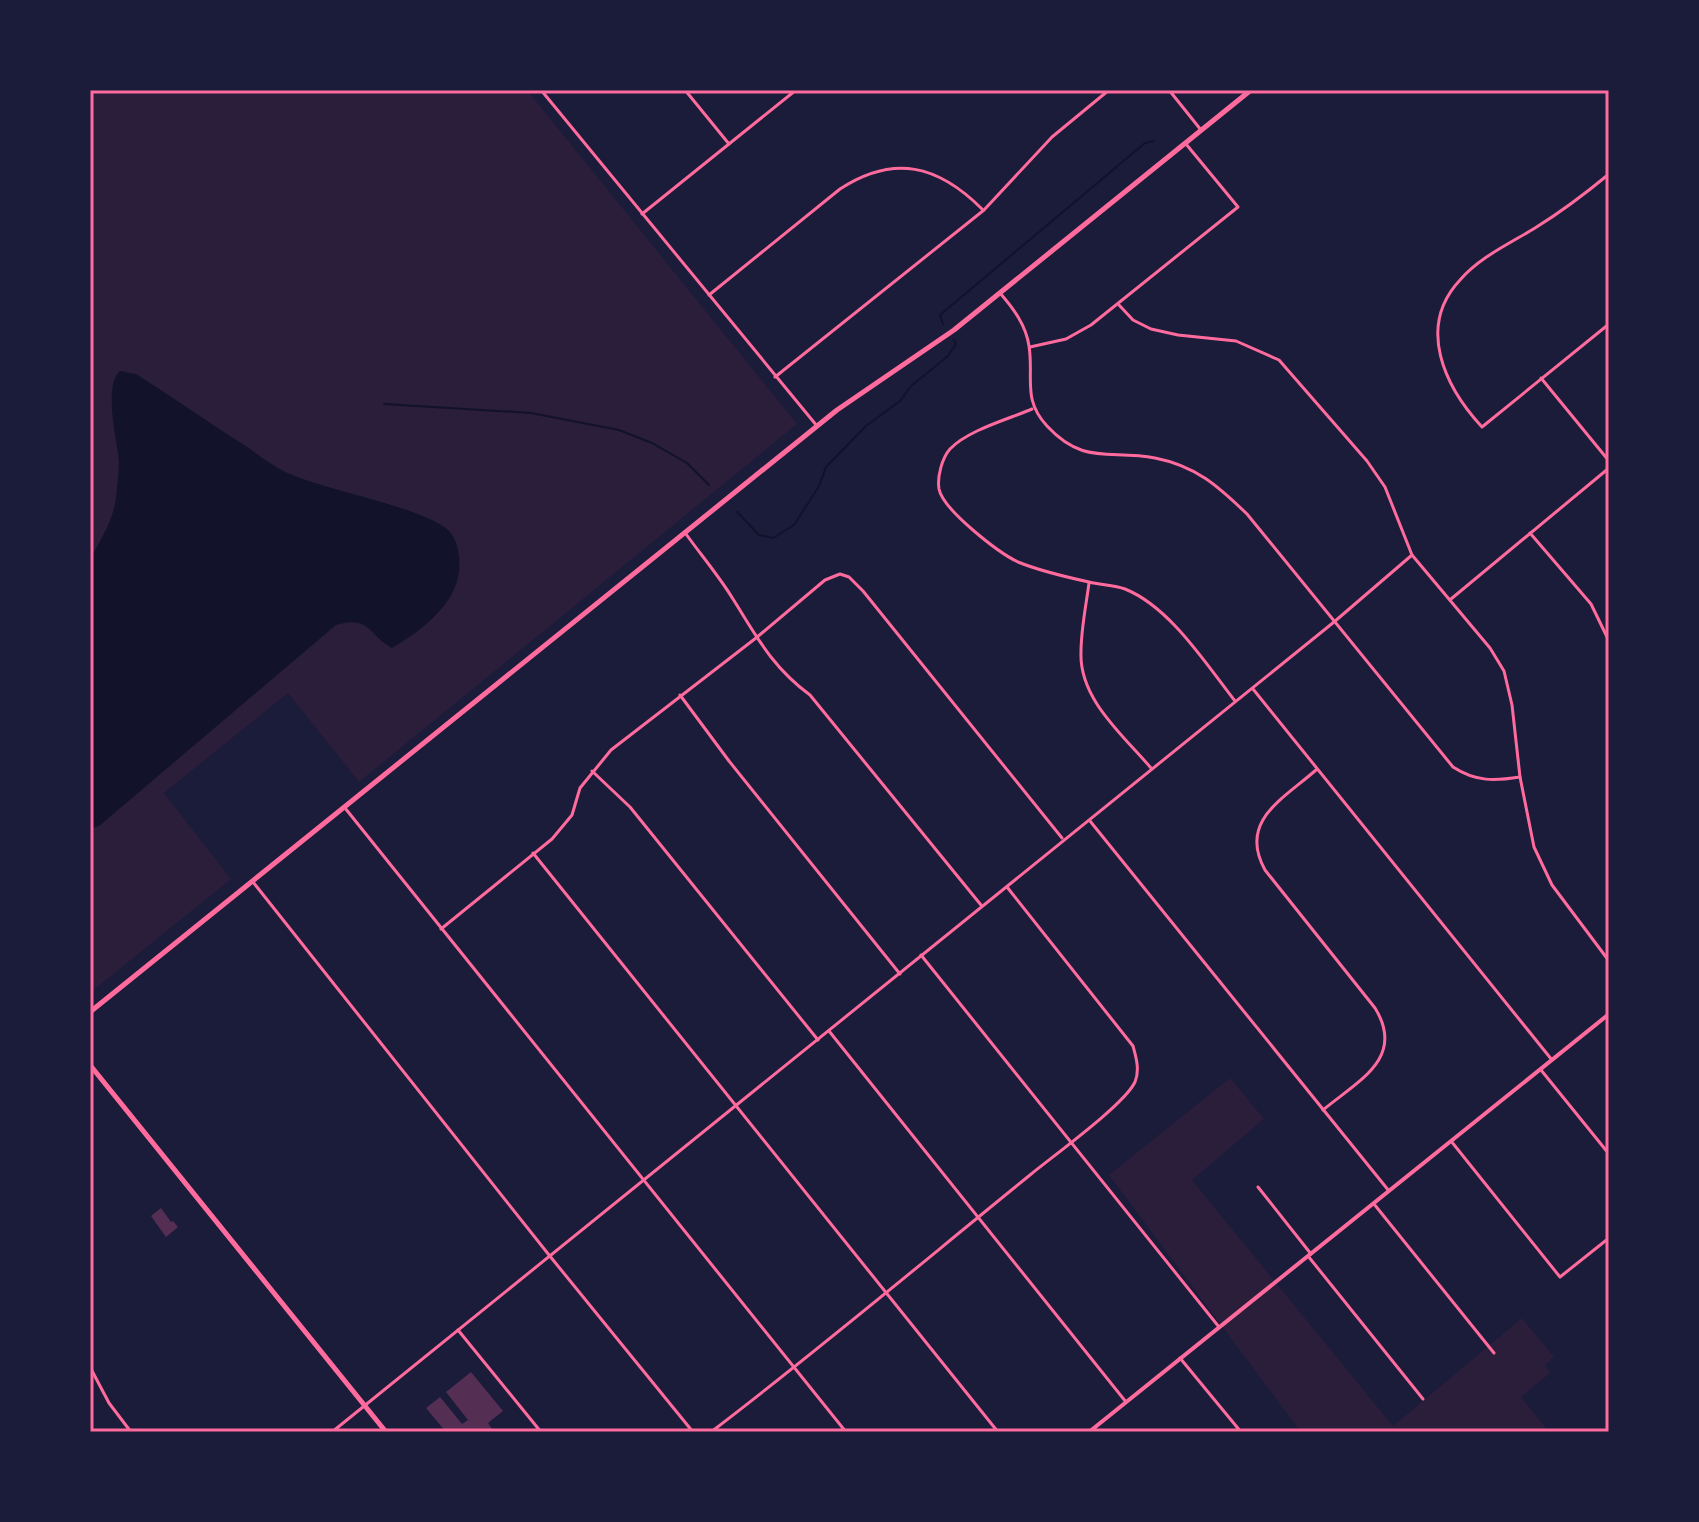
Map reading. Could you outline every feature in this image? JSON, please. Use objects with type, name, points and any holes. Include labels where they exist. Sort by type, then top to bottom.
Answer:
[{"type":"main road","points":[[90,1012],[817,426],[954,330],[1251,90]]},
{"type":"main road","points":[[90,1065],[386,1432]]},
{"type":"street","points":[[541,90],[817,426]]},
{"type":"street","points":[[685,90],[729,144]]},
{"type":"street","points":[[642,214],[796,90]]},
{"type":"street","points":[[775,377],[984,210],[1052,137],[1109,90]]},
{"type":"street","points":[[1169,90],[1201,130]]},
{"type":"street","points":[[1030,347],[1066,339],[1091,325],[1238,207],[1186,143]]},
{"type":"street","points":[[709,295],[840,189],[861,176],[892,168],[911,168],[937,174],[964,191],[984,210]]},
{"type":"street","points":[[1609,174],[1585,194],[1488,255],[1459,281],[1443,307],[1439,349],[1443,371],[1454,393],[1482,427],[1609,324]]},
{"type":"street","points":[[1000,293],[1025,329],[1030,347],[1029,378],[1033,408],[1047,427],[1067,444],[1094,455],[1153,457],[1188,468],[1212,481],[1247,514],[1453,767],[1482,780],[1520,777]]},
{"type":"street","points":[[1119,305],[1133,320],[1151,329],[1236,341],[1279,360],[1367,461],[1385,487],[1412,555],[1490,648],[1504,671],[1534,847],[1552,885],[1609,961]]},
{"type":"street","points":[[1541,378],[1609,461]]},
{"type":"street","points":[[1033,408],[969,436],[950,449],[941,466],[939,490],[952,509],[997,550],[1020,562],[1124,589],[1145,601],[1175,626],[1235,701]]},
{"type":"street","points":[[1451,599],[1609,468]]},
{"type":"street","points":[[684,532],[732,597],[771,660],[825,712],[981,905]]},
{"type":"street","points":[[1530,533],[1591,604],[1609,641]]},
{"type":"street","points":[[332,1432],[1253,688],[1412,555]]},
{"type":"street","points":[[441,929],[552,839],[572,815],[580,788],[611,750],[756,638],[825,580],[840,574],[849,577],[863,591],[1063,839]]},
{"type":"street","points":[[1089,582],[1080,655],[1087,687],[1096,703],[1151,768]]},
{"type":"street","points":[[1253,688],[1552,1060]]},
{"type":"street","points":[[680,695],[900,974]]},
{"type":"street","points":[[1318,769],[1267,813],[1258,827],[1255,840],[1257,856],[1375,1008],[1385,1023],[1387,1039],[1383,1054],[1374,1067],[1323,1110]]},
{"type":"street","points":[[592,771],[630,807],[818,1040]]},
{"type":"street","points":[[345,808],[846,1432]]},
{"type":"street","points":[[1089,819],[1389,1191]]},
{"type":"street","points":[[533,853],[998,1432]]},
{"type":"street","points":[[252,881],[693,1432]]},
{"type":"street","points":[[711,1432],[794,1368],[1121,1100],[1136,1081],[1138,1065],[1133,1046],[1007,887]]},
{"type":"street","points":[[921,955],[1219,1327]]},
{"type":"street","points":[[1089,1432],[1609,1014]]},
{"type":"street","points":[[829,1031],[1126,1402]]},
{"type":"street","points":[[1540,1069],[1609,1154]]},
{"type":"street","points":[[1451,1141],[1560,1277],[1609,1238]]},
{"type":"street","points":[[1258,1187],[1423,1399]]},
{"type":"street","points":[[1374,1204],[1494,1353]]},
{"type":"street","points":[[458,1330],[541,1432]]},
{"type":"street","points":[[1180,1358],[1241,1432]]},
{"type":"street","points":[[90,1367],[109,1403],[131,1432]]},
{"type":"shaded area","points":[[90,90],[527,90],[797,424],[359,782],[288,693],[164,793],[231,879],[90,993]]},
{"type":"shaded area","points":[[120,371],[136,374],[284,471],[421,515],[439,524],[450,532],[455,541],[459,572],[451,596],[443,607],[424,626],[392,648],[362,624],[336,625],[99,826],[90,829],[90,560],[109,523],[116,498],[119,461],[112,388]]},
{"type":"shaded area","points":[[1230,1078],[1264,1119],[1192,1180],[1393,1426],[1522,1318],[1554,1357],[1545,1365],[1550,1373],[1521,1397],[1549,1432],[1294,1432],[1298,1428],[1109,1175]]},
{"type":"building","points":[[161,1208],[178,1227],[166,1237],[151,1216]]},
{"type":"building","points":[[471,1372],[503,1411],[488,1423],[494,1432],[485,1432],[482,1428],[477,1432],[446,1432],[426,1408],[440,1397],[462,1424],[468,1420],[446,1392]]},
{"type":"waterway","points":[[943,324],[940,315],[1145,143],[1154,141]]},
{"type":"waterway","points":[[737,512],[759,535],[773,538],[794,525],[819,486],[826,467],[866,426],[900,401],[911,386],[948,356],[956,344],[954,340]]},
{"type":"waterway","points":[[384,404],[531,413],[619,430],[652,443],[687,463],[709,485]]}]
